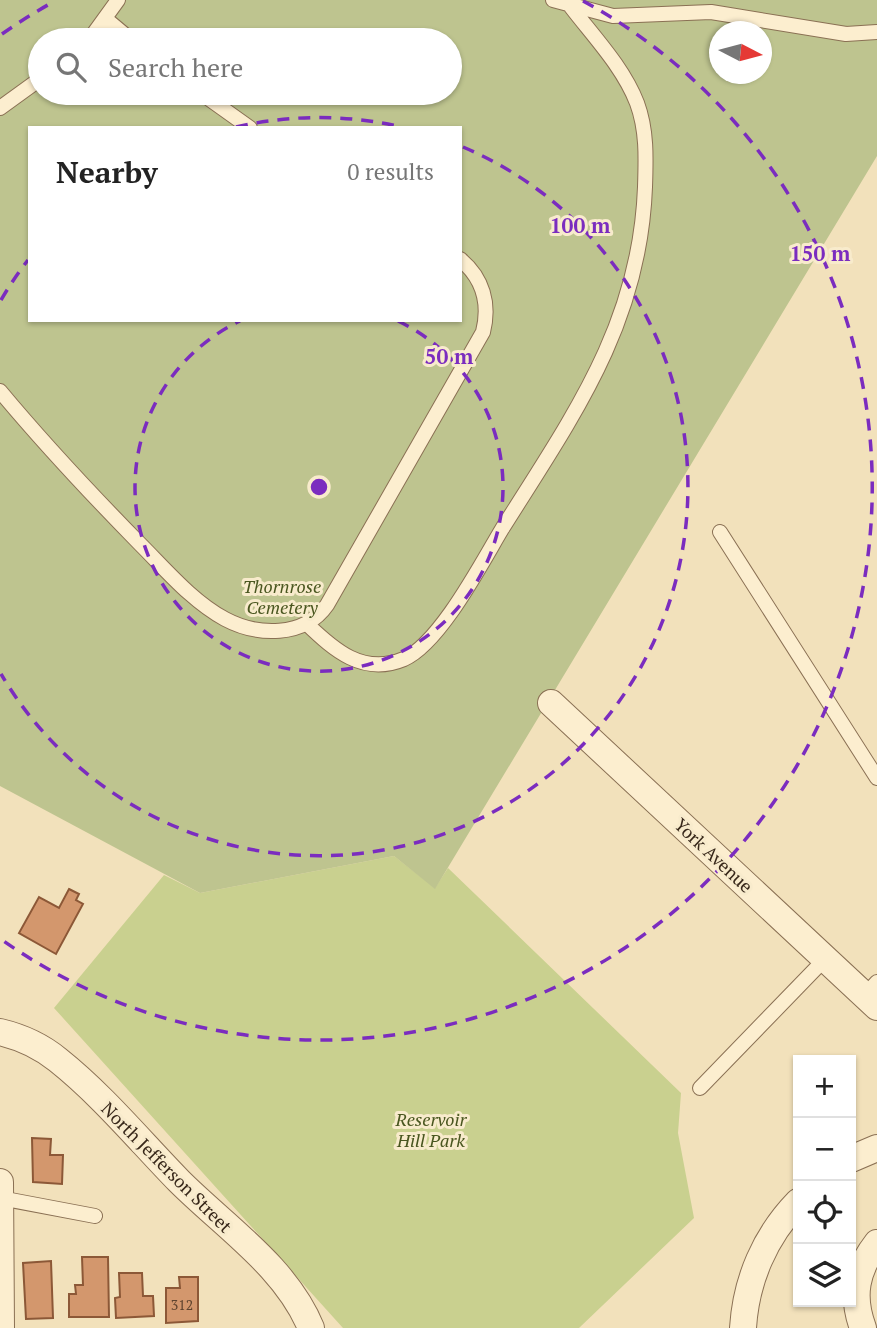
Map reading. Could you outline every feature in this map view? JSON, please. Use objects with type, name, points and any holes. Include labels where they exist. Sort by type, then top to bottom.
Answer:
[{"type":"street","name":"York Avenue","points":[[551,703],[825,959],[873,994]]},
{"type":"street","name":"North Jefferson Street","points":[[0,1032],[37,1046],[71,1071],[192,1194],[283,1280],[303,1310],[311,1328]]},
{"type":"street","points":[[856,1157],[877,1148]]},
{"type":"street","points":[[0,1182],[1,1328]]},
{"type":"street","points":[[743,1328],[747,1296],[759,1259],[793,1209]]},
{"type":"street","points":[[863,1328],[855,1293],[863,1265],[877,1242]]},
{"type":"lane","points":[[99,28],[118,0]]},
{"type":"lane","points":[[553,0],[619,17],[692,12],[730,13],[846,34],[877,32]]},
{"type":"lane","points":[[307,624],[335,651],[365,663],[397,662],[424,646],[458,601],[524,494],[593,380],[615,335],[631,289],[640,250],[646,157],[644,127],[627,83],[571,6]]},
{"type":"lane","points":[[106,19],[117,28]]},
{"type":"lane","points":[[0,108],[28,88]]},
{"type":"lane","points":[[218,105],[247,126]]},
{"type":"lane","points":[[0,391],[68,471],[161,566],[211,610],[252,629],[287,630],[307,624],[327,606],[483,332],[486,309],[482,290],[471,270],[462,261]]},
{"type":"lane","points":[[720,532],[877,778]]},
{"type":"lane","points":[[700,1088],[825,959]]},
{"type":"lane","points":[[0,1198],[95,1216]]},
{"type":"green space","name":"Thornrose Cemetery","points":[[0,0],[877,0],[877,156],[435,889],[394,856],[200,893],[0,786]]},
{"type":"green space","name":"Reservoir Hill Park","points":[[394,856],[435,888],[448,868],[681,1093],[678,1133],[694,1218],[579,1328],[343,1328],[54,1008],[164,875],[200,893]]},
{"type":"building","points":[[69,889],[79,894],[76,900],[83,904],[56,954],[19,933],[39,897],[59,908]]},
{"type":"building","points":[[32,1138],[51,1139],[50,1155],[63,1155],[62,1184],[33,1182]]},
{"type":"building","points":[[82,1257],[108,1257],[109,1317],[69,1317],[69,1294],[76,1294],[75,1285],[83,1285]]},
{"type":"building","points":[[51,1261],[53,1318],[26,1319],[23,1263]]},
{"type":"building","points":[[119,1273],[142,1273],[143,1296],[153,1296],[154,1316],[116,1318],[115,1298],[120,1297]]},
{"type":"building","points":[[179,1277],[198,1277],[198,1321],[166,1323],[166,1288],[180,1288]]}]
